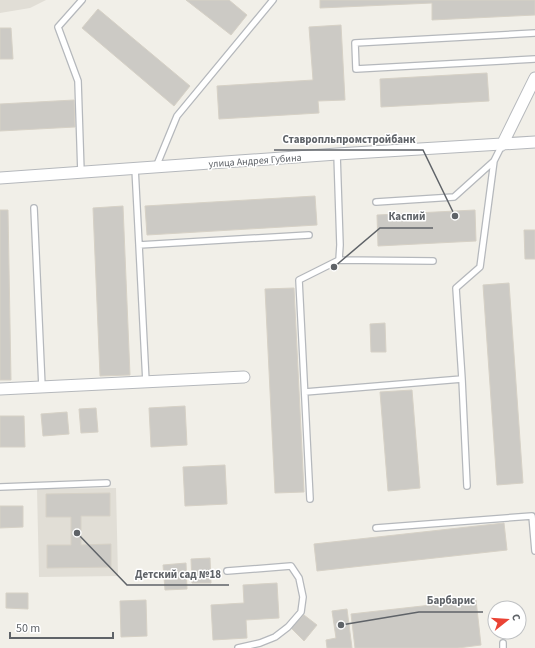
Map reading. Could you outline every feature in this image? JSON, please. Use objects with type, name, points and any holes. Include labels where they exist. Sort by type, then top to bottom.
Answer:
[{"type":"street","points":[[502,145],[535,78]]},
{"type":"street","name":"улица Андрея Губина","points":[[0,178],[337,154],[535,142]]},
{"type":"street","points":[[0,389],[244,377]]},
{"type":"lane","points":[[81,173],[78,81],[58,27],[82,0]]},
{"type":"lane","points":[[156,167],[177,116],[272,0]]},
{"type":"lane","points":[[535,33],[354,43],[356,69],[535,59]]},
{"type":"lane","points":[[467,486],[456,288],[480,267],[494,162],[502,145]]},
{"type":"lane","points":[[337,154],[340,260]]},
{"type":"lane","points":[[376,202],[454,197],[494,162]]},
{"type":"lane","points":[[135,168],[146,382]]},
{"type":"lane","points":[[34,208],[42,387]]},
{"type":"lane","points":[[138,245],[309,235]]},
{"type":"lane","points":[[310,499],[299,280],[340,260],[433,260]]},
{"type":"lane","points":[[305,392],[462,379]]},
{"type":"lane","points":[[0,486],[107,483]]},
{"type":"lane","points":[[376,528],[532,516],[535,551]]},
{"type":"lane","points":[[227,571],[291,566],[299,578],[303,597],[301,612],[288,627],[275,637],[260,643],[238,648]]},
{"type":"shaded area","points":[[0,0],[46,0],[30,8],[0,13]]},
{"type":"shaded area","points":[[116,488],[118,576],[39,577],[37,489]]},
{"type":"building","points":[[186,0],[229,0],[247,15],[231,35]]},
{"type":"building","points":[[320,0],[535,0],[535,15],[432,20],[432,3],[320,8]]},
{"type":"building","points":[[98,9],[190,86],[174,106],[82,28]]},
{"type":"building","points":[[341,25],[345,100],[318,101],[319,113],[219,119],[217,86],[313,80],[309,27]]},
{"type":"building","points":[[0,28],[11,28],[13,59],[0,59]]},
{"type":"building","points":[[487,73],[489,101],[381,107],[380,79]]},
{"type":"building","points":[[74,100],[75,127],[0,131],[0,104]]},
{"type":"building","points":[[315,196],[317,225],[147,235],[145,206]]},
{"type":"building","points":[[123,206],[130,375],[100,376],[93,208]]},
{"type":"building","points":[[0,210],[8,210],[11,380],[0,380]]},
{"type":"building","points":[[475,210],[476,241],[378,246],[377,215]]},
{"type":"building","points":[[524,230],[535,230],[535,259],[525,259]]},
{"type":"building","points":[[509,283],[523,483],[497,485],[483,285]]},
{"type":"building","points":[[294,288],[304,492],[275,493],[265,289]]},
{"type":"building","points":[[385,323],[386,352],[371,352],[370,324]]},
{"type":"building","points":[[412,390],[420,488],[388,491],[380,392]]},
{"type":"building","points":[[185,406],[187,445],[151,447],[149,408]]},
{"type":"building","points":[[96,408],[98,432],[81,433],[79,409]]},
{"type":"building","points":[[67,412],[69,434],[43,436],[41,414]]},
{"type":"building","points":[[0,416],[24,416],[25,447],[0,447]]},
{"type":"building","points":[[225,465],[227,504],[185,506],[183,467]]},
{"type":"building","points":[[110,493],[110,516],[81,516],[81,545],[111,544],[111,567],[47,568],[47,545],[71,545],[71,517],[46,517],[46,494]]},
{"type":"building","points":[[0,506],[23,506],[23,527],[0,528]]},
{"type":"building","points":[[504,523],[507,550],[317,571],[314,544]]},
{"type":"building","points":[[210,558],[211,583],[192,583],[191,559]]},
{"type":"building","points":[[186,563],[187,589],[165,590],[163,565]]},
{"type":"building","points":[[277,583],[279,618],[246,620],[247,638],[213,640],[211,605],[244,603],[243,585]]},
{"type":"building","points":[[6,593],[28,593],[28,609],[6,608]]},
{"type":"building","points":[[146,600],[147,636],[121,637],[120,601]]},
{"type":"building","points":[[476,600],[481,645],[458,648],[355,648],[351,614]]},
{"type":"building","points":[[347,609],[352,648],[327,648],[326,640],[336,638],[332,611]]},
{"type":"building","points":[[304,615],[317,625],[304,641],[291,628]]},
{"type":"place","name":"Ставропльпромстройбанк","points":[[455,216]]},
{"type":"place","name":"Каспий","points":[[334,267]]},
{"type":"place","name":"Детский сад №18","points":[[77,533]]},
{"type":"place","name":"Барбарис","points":[[341,625]]}]
